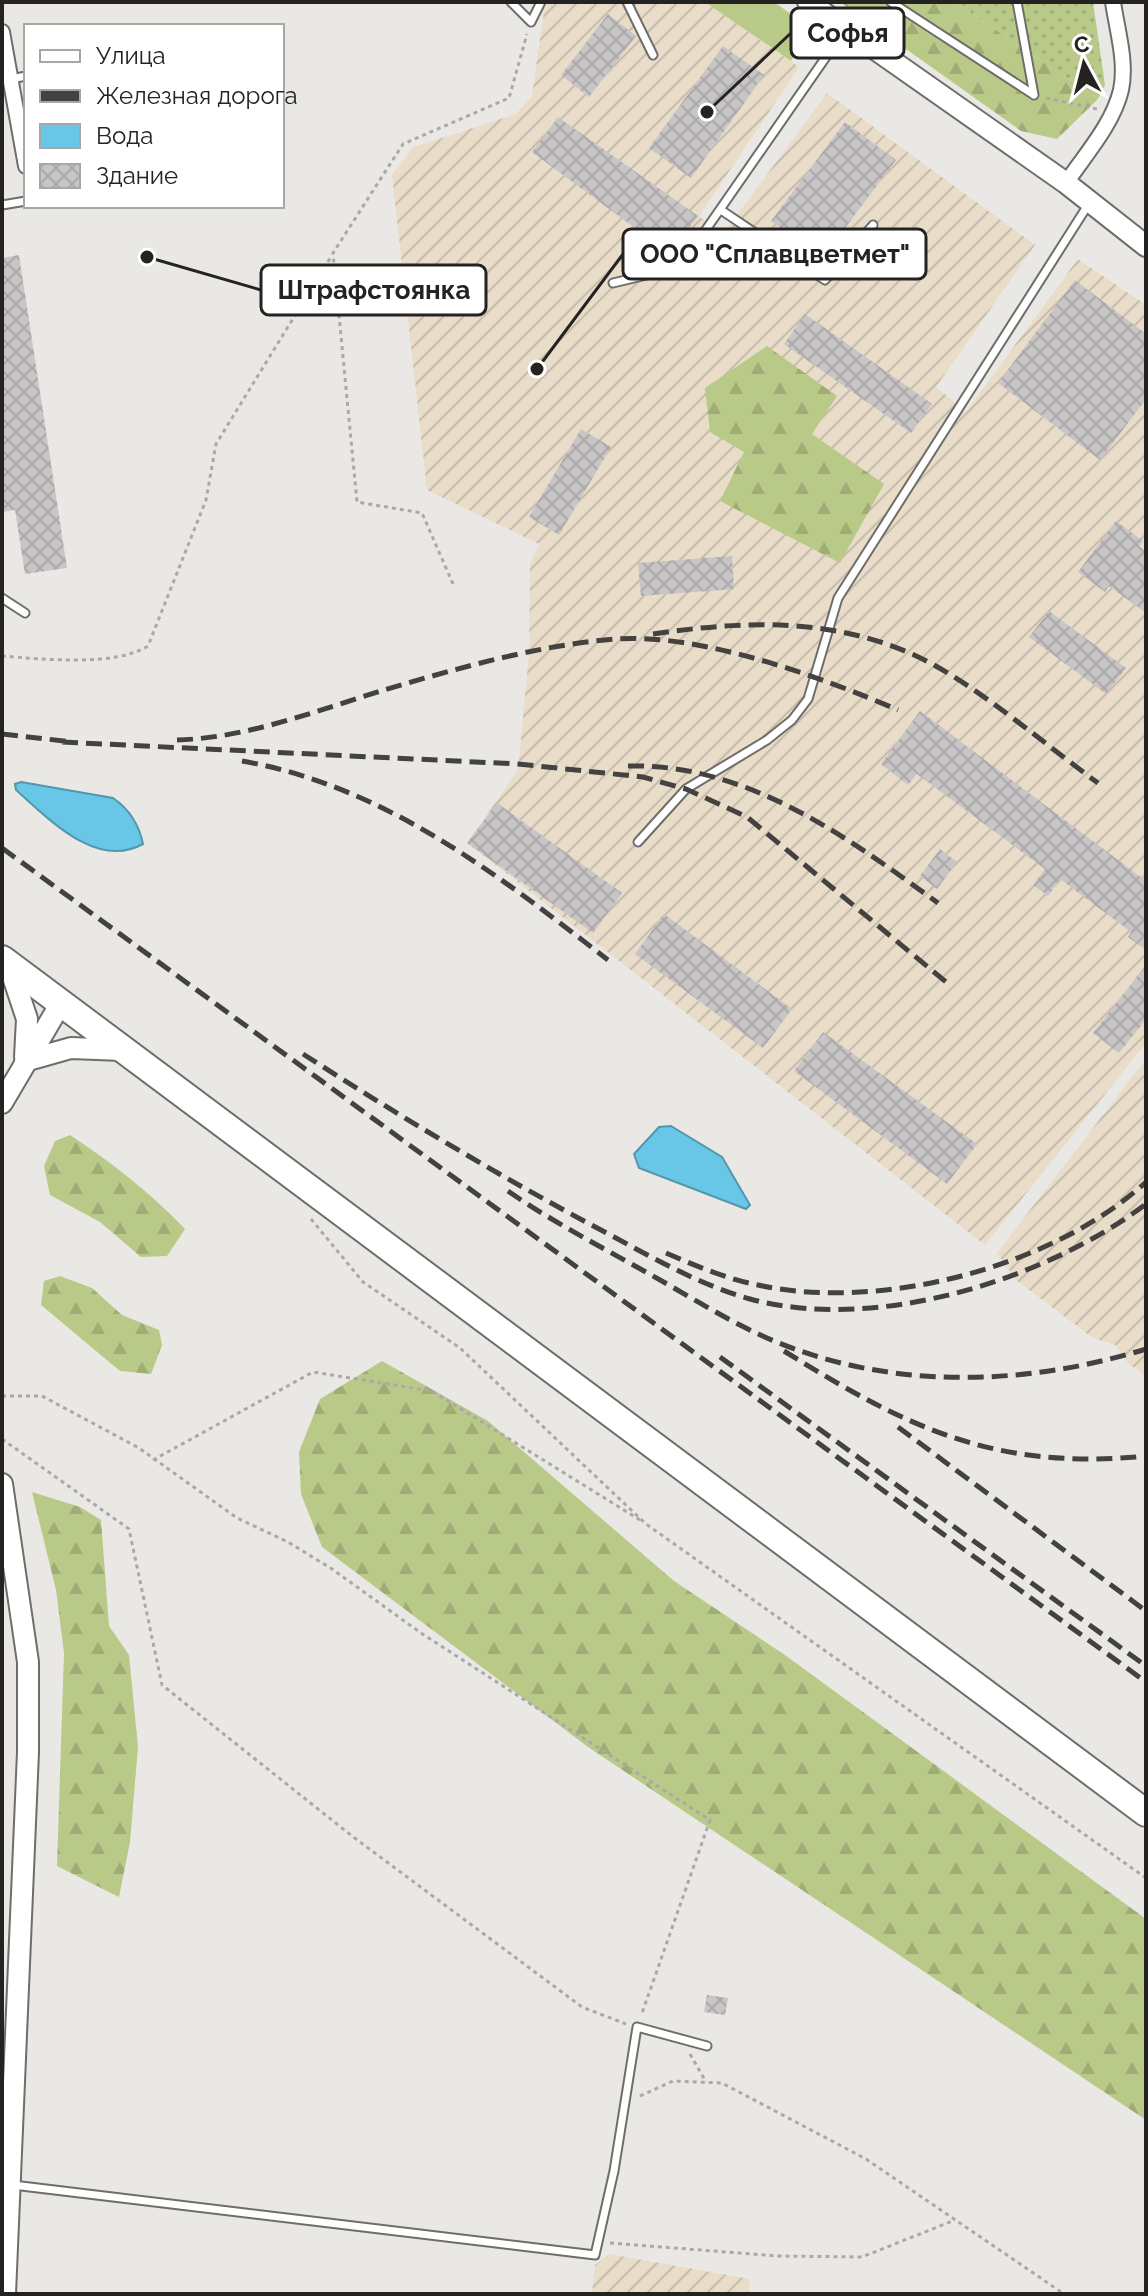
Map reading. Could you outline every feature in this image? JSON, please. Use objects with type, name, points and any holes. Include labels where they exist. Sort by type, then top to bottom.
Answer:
[{"type":"highway","points":[[6,962],[1146,1813]]},
{"type":"street","points":[[808,2],[1066,183],[1146,246]]},
{"type":"street","points":[[1066,183],[1112,113],[1121,89],[1122,60],[1113,2]]},
{"type":"street","points":[[2,32],[24,156]]},
{"type":"street","points":[[6,962],[27,1019],[25,1061]]},
{"type":"street","points":[[2,1103],[61,1003]]},
{"type":"street","points":[[25,1061],[71,1048],[124,1050]]},
{"type":"street","points":[[2,1484],[28,1677],[28,1752],[5,2294]]},
{"type":"lane","points":[[511,2],[531,22],[541,2]]},
{"type":"lane","points":[[627,2],[653,55]]},
{"type":"lane","points":[[891,2],[1034,95]]},
{"type":"lane","points":[[904,2],[906,12]]},
{"type":"lane","points":[[1017,2],[1034,95]]},
{"type":"lane","points":[[613,283],[680,267],[845,29]]},
{"type":"lane","points":[[9,80],[24,76]]},
{"type":"lane","points":[[2,205],[24,201]]},
{"type":"lane","points":[[638,842],[686,789],[767,740],[792,720],[808,699],[838,598],[1089,203]]},
{"type":"lane","points":[[721,210],[825,280],[873,225]]},
{"type":"lane","points":[[2,598],[25,613]]},
{"type":"lane","points":[[11,2184],[595,2255],[637,2027],[707,2046]]},
{"type":"path","points":[[2,656],[52,660],[135,655],[148,646],[206,500],[216,444],[333,253],[403,144],[509,98],[531,22]]},
{"type":"path","points":[[1034,95],[1112,113]]},
{"type":"path","points":[[333,253],[357,502],[422,513],[453,584]]},
{"type":"path","points":[[302,1208],[363,1282],[460,1348],[646,1524]]},
{"type":"path","points":[[153,1460],[313,1372],[432,1391],[646,1524],[1146,1878]]},
{"type":"path","points":[[2,1396],[42,1396],[139,1448],[237,1518],[288,1542],[332,1569],[421,1633],[710,1820],[637,2027],[582,2007],[352,1836],[162,1685],[129,1529],[2,1439]]},
{"type":"path","points":[[683,2038],[706,2082]]},
{"type":"path","points":[[622,2118],[641,2094],[673,2081],[722,2083],[866,2159],[1064,2294]]},
{"type":"path","points":[[599,2242],[778,2256],[862,2257],[955,2220]]},
{"type":"shaded area","points":[[549,2],[705,2],[799,67],[699,216],[723,234],[827,93],[1035,245],[936,387],[966,412],[1078,259],[1146,305],[1146,1043],[985,1245],[467,843],[518,770],[529,653],[530,564],[539,544],[427,490],[392,175],[414,147],[516,114],[532,96],[544,11]]},
{"type":"shaded area","points":[[1146,1059],[1146,1377],[1128,1363],[1115,1345],[1093,1338],[1017,1281],[997,1253]]},
{"type":"shaded area","points":[[609,2254],[750,2279],[748,2294],[592,2294],[595,2265]]},
{"type":"green space","points":[[705,2],[774,2],[812,29],[791,61]]},
{"type":"green space","points":[[840,2],[955,2],[1098,99],[1057,139],[1021,131]]},
{"type":"green space","points":[[955,2],[1093,2],[1105,85],[1098,99]]},
{"type":"green space","points":[[767,346],[837,396],[812,434],[884,484],[840,563],[720,501],[744,452],[710,432],[705,388]]},
{"type":"green space","points":[[70,1135],[130,1179],[185,1229],[167,1256],[141,1257],[100,1222],[50,1195],[44,1166],[55,1141]]},
{"type":"green space","points":[[60,1276],[92,1288],[122,1315],[159,1330],[162,1345],[151,1374],[120,1371],[41,1305],[44,1281]]},
{"type":"green space","points":[[382,1361],[488,1421],[674,1581],[785,1655],[1146,1919],[1146,2120],[588,1747],[322,1547],[301,1494],[299,1452],[320,1399]]},
{"type":"green space","points":[[32,1492],[80,1507],[101,1520],[109,1626],[129,1655],[138,1747],[130,1842],[119,1897],[57,1866],[64,1653],[56,1590]]},
{"type":"water","points":[[21,782],[113,798],[132,818],[143,844],[125,850],[91,846],[58,826],[16,790],[15,784]]},
{"type":"water","points":[[671,1126],[722,1157],[750,1205],[746,1209],[639,1168],[634,1154],[659,1127]]},
{"type":"building","points":[[608,14],[636,36],[589,97],[561,75]]},
{"type":"building","points":[[723,46],[764,75],[691,178],[649,148]]},
{"type":"building","points":[[558,117],[698,216],[670,254],[532,152]]},
{"type":"building","points":[[845,122],[896,160],[822,259],[771,221]]},
{"type":"building","points":[[19,255],[67,568],[25,574],[15,510],[2,512],[2,258]]},
{"type":"building","points":[[1075,280],[1146,334],[1146,399],[1100,460],[998,383]]},
{"type":"building","points":[[805,314],[932,404],[911,433],[784,344]]},
{"type":"building","points":[[581,429],[611,447],[559,535],[529,517]]},
{"type":"building","points":[[1116,521],[1143,541],[1139,546],[1146,552],[1146,613],[1109,586],[1105,592],[1078,572]]},
{"type":"building","points":[[732,556],[734,589],[641,596],[638,563]]},
{"type":"building","points":[[1049,611],[1126,668],[1106,694],[1029,637]]},
{"type":"building","points":[[920,711],[1146,881],[1146,950],[1128,937],[1131,932],[1060,879],[1048,896],[1033,885],[1045,869],[917,774],[908,785],[881,764]]},
{"type":"building","points":[[497,803],[622,893],[593,933],[467,843]]},
{"type":"building","points":[[940,849],[957,862],[937,889],[920,876]]},
{"type":"building","points":[[664,914],[792,1009],[763,1048],[635,954]]},
{"type":"building","points":[[1146,965],[1146,1019],[1119,1053],[1093,1033]]},
{"type":"building","points":[[823,1032],[977,1144],[947,1184],[794,1071]]},
{"type":"building","points":[[707,1995],[728,1998],[725,2015],[704,2012]]},
{"type":"railway","points":[[653,634],[719,626],[784,625],[849,633],[880,642],[935,665],[1007,714],[1098,783]]},
{"type":"railway","points":[[177,740],[256,729],[499,658],[557,646],[616,639],[649,639],[722,650],[797,671],[898,710]]},
{"type":"railway","points":[[2,734],[73,742]]},
{"type":"railway","points":[[62,742],[518,764],[643,777],[686,789],[747,817],[946,982]]},
{"type":"railway","points":[[242,761],[294,773],[391,812],[481,866],[608,960]]},
{"type":"railway","points":[[628,766],[671,768],[713,777],[754,791],[831,830],[938,903]]},
{"type":"railway","points":[[2,848],[1146,1682]]},
{"type":"railway","points":[[303,1054],[488,1167],[656,1259],[730,1293],[799,1308],[851,1309],[904,1304],[957,1293],[1059,1256],[1146,1204]]},
{"type":"railway","points":[[666,1253],[735,1279],[806,1292],[857,1292],[910,1287],[963,1276],[1015,1259],[1063,1238],[1108,1212],[1146,1182]]},
{"type":"railway","points":[[508,1191],[558,1223],[744,1327],[792,1348],[841,1363],[892,1373],[943,1377],[995,1376],[1097,1362],[1146,1349]]},
{"type":"railway","points":[[784,1351],[872,1402],[955,1438],[998,1450],[1043,1457],[1092,1459],[1146,1456]]},
{"type":"railway","points":[[720,1357],[1146,1666]]},
{"type":"railway","points":[[898,1427],[1146,1611]]},
{"type":"place","name":"Софья","points":[[707,112]]},
{"type":"place","name":"Штрафстоянка","points":[[147,257]]},
{"type":"place","name":"ООО \"Сплавцветмет\"","points":[[537,369]]}]
